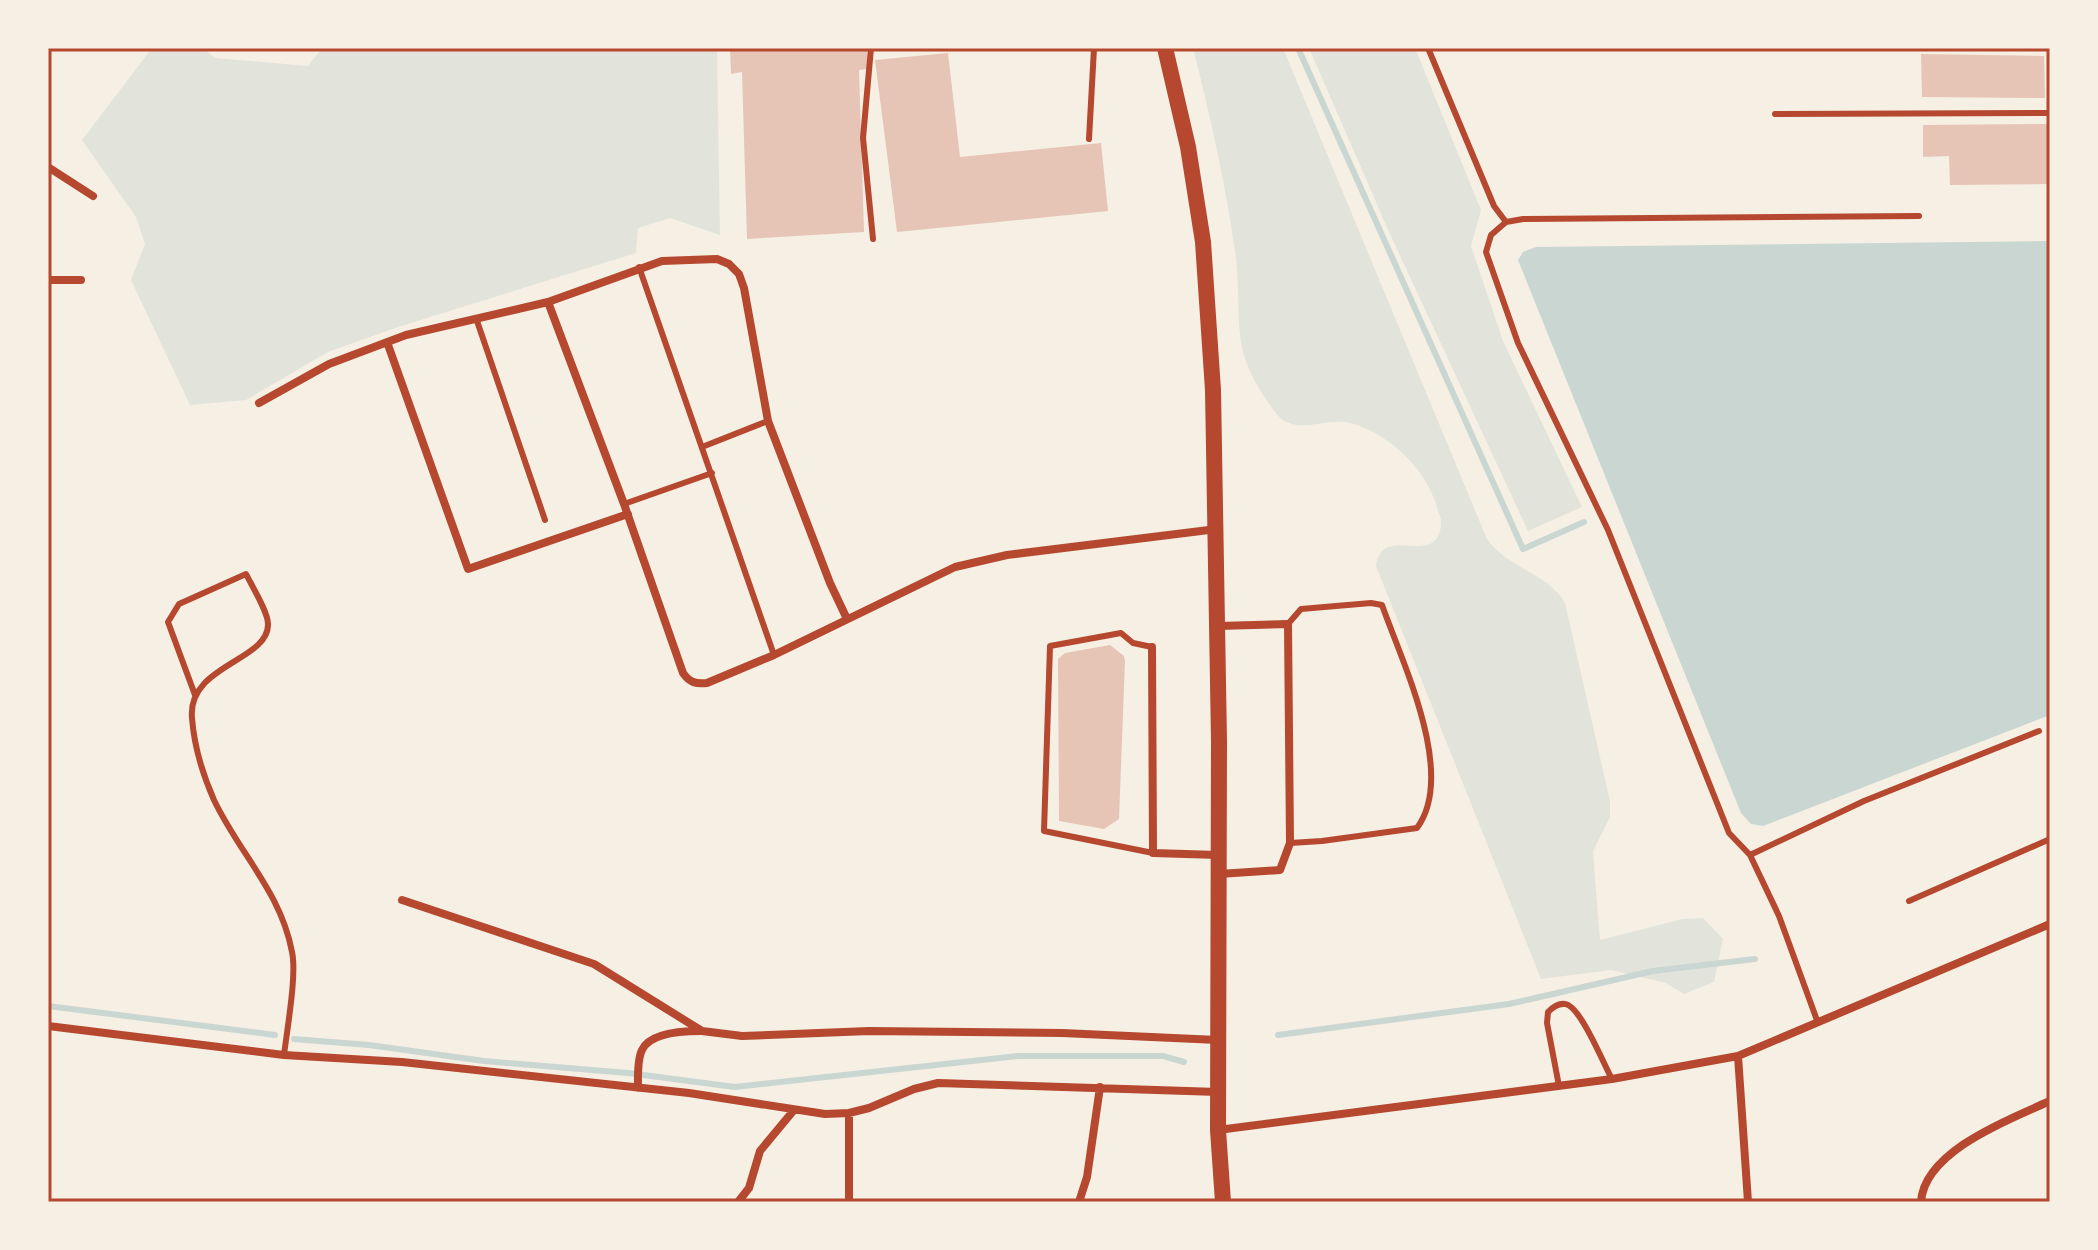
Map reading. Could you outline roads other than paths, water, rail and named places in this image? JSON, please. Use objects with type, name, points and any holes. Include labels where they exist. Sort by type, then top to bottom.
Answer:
[{"type":"main road","points":[[1165,48],[1188,147],[1203,242],[1213,390],[1218,626],[1218,1130],[1223,1202]]},
{"type":"street","points":[[48,167],[93,196]]},
{"type":"street","points":[[259,403],[329,364],[406,335],[548,302],[662,261],[717,259],[729,264],[739,274],[768,421],[830,583],[847,619]]},
{"type":"street","points":[[48,280],[81,280]]},
{"type":"street","points":[[548,302],[688,681],[707,683],[774,655],[955,567],[1007,555],[1217,529]]},
{"type":"street","points":[[387,342],[468,569],[628,514]]},
{"type":"street","points":[[1218,626],[1288,624],[1290,843],[1280,870],[1219,874]]},
{"type":"street","points":[[1152,647],[1153,853],[1219,855]]},
{"type":"street","points":[[402,900],[594,964],[702,1031]]},
{"type":"street","points":[[1218,1130],[1612,1079],[1738,1056],[2050,924]]},
{"type":"street","points":[[48,1026],[284,1055],[402,1062],[638,1085],[825,1114],[869,1108],[914,1089],[938,1083],[1218,1092]]},
{"type":"street","points":[[638,1085],[642,1049],[659,1037],[685,1031],[742,1036],[869,1031],[1062,1033],[1218,1040]]},
{"type":"street","points":[[1738,1056],[1748,1202]]},
{"type":"street","points":[[1079,1202],[1087,1177],[1100,1087]]},
{"type":"street","points":[[1921,1202],[1932,1173],[1948,1156],[1996,1126],[2050,1101]]},
{"type":"street","points":[[738,1202],[749,1188],[760,1151],[794,1110]]},
{"type":"street","points":[[849,1113],[849,1202]]},
{"type":"lane","points":[[871,48],[863,138],[873,239]]},
{"type":"lane","points":[[1089,139],[1094,48]]},
{"type":"lane","points":[[1428,48],[1494,206],[1506,222]]},
{"type":"lane","points":[[1775,114],[2050,113]]},
{"type":"lane","points":[[1818,1023],[1779,916],[1750,855],[1729,833],[1608,530],[1518,343],[1486,252],[1491,235],[1506,222],[1523,219],[1919,216]]},
{"type":"lane","points":[[639,267],[774,655]]},
{"type":"lane","points":[[476,318],[545,520]]},
{"type":"lane","points":[[702,447],[768,421]]},
{"type":"lane","points":[[624,504],[712,473]]},
{"type":"lane","points":[[195,695],[168,622],[179,604],[246,574],[269,623],[266,636],[250,652],[215,673],[195,695],[191,715],[201,765],[215,802],[274,896],[293,954],[284,1055]]},
{"type":"lane","points":[[1288,624],[1301,609],[1371,603],[1382,605],[1427,732],[1431,769],[1426,815],[1417,828],[1290,843]]},
{"type":"lane","points":[[1152,647],[1133,643],[1121,633],[1050,646],[1044,831],[1153,853]]},
{"type":"lane","points":[[1750,855],[1864,801],[2039,731]]},
{"type":"lane","points":[[1909,901],[2050,839]]},
{"type":"lane","points":[[1559,1086],[1547,1023],[1548,1012],[1555,1006],[1565,1004],[1573,1007],[1580,1017],[1612,1079]]},
{"type":"waterway","points":[[1298,48],[1523,549],[1584,522]]},
{"type":"waterway","points":[[1278,1035],[1509,1004],[1653,971],[1755,959]]},
{"type":"waterway","points":[[48,1006],[275,1035]]},
{"type":"waterway","points":[[294,1039],[735,1087],[1018,1056],[1163,1056],[1184,1062]]}]
